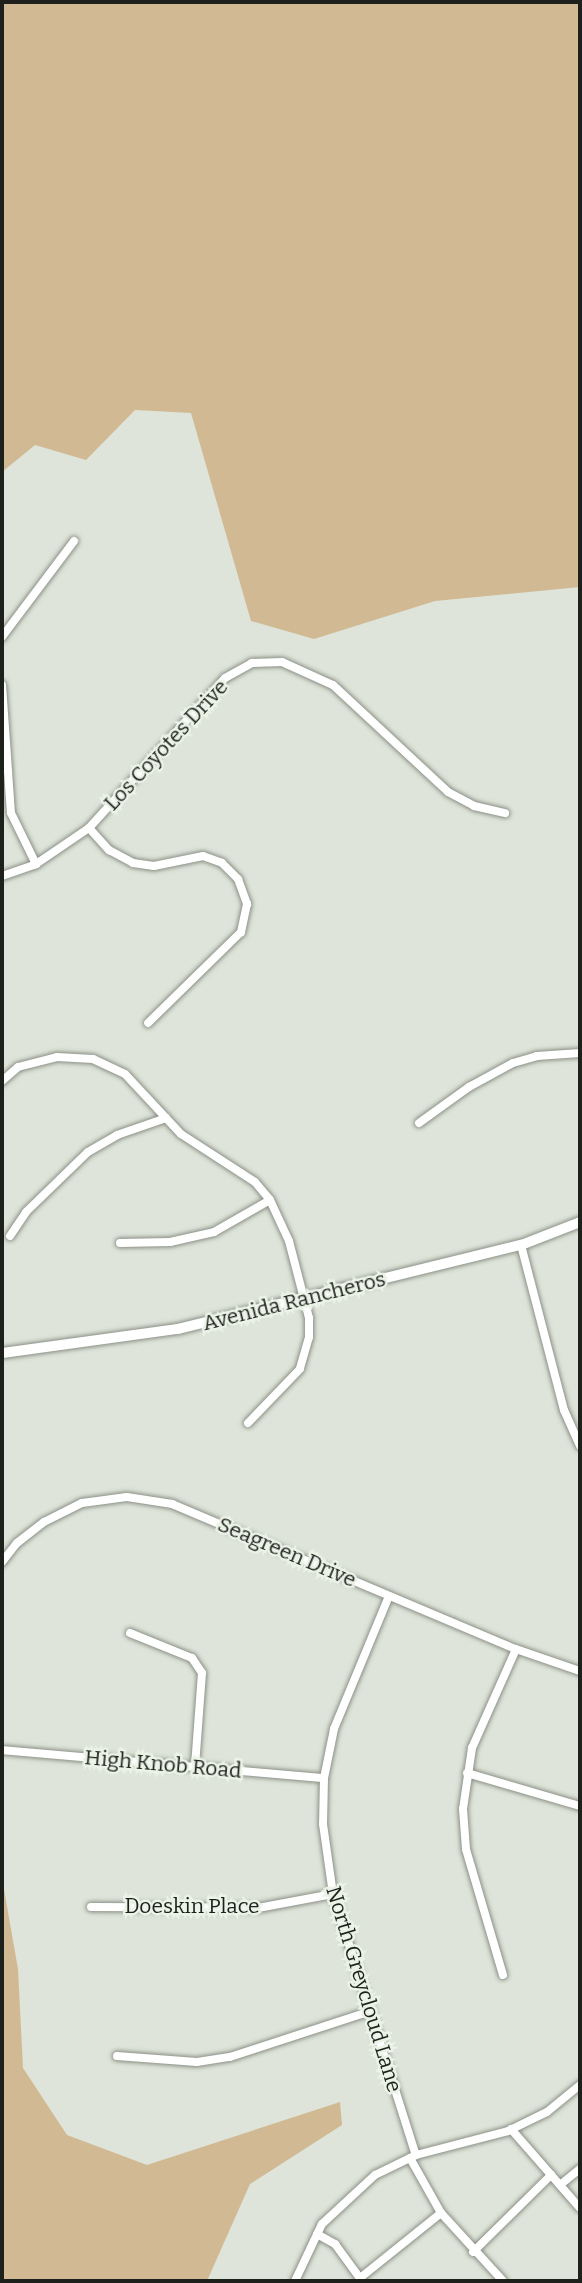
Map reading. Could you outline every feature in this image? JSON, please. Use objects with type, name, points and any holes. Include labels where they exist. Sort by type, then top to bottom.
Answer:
[{"type":"main road","name":"Avenida Rancheros","points":[[2,1353],[99,1343],[303,1300],[521,1245],[580,1222]]},
{"type":"street","points":[[2,637],[74,541]]},
{"type":"street","name":"Los Coyotes Drive","points":[[2,876],[36,864],[89,828],[225,678],[252,663],[282,662],[333,685],[448,792],[474,806],[505,813]]},
{"type":"street","points":[[2,685],[11,813],[36,864]]},
{"type":"street","points":[[89,828],[109,850],[133,863],[154,866],[203,856],[222,863],[238,879],[247,904],[242,932],[148,1023]]},
{"type":"street","points":[[419,1123],[469,1087],[513,1063],[537,1056],[580,1053]]},
{"type":"street","points":[[2,1081],[18,1067],[57,1057],[93,1059],[125,1074],[166,1118],[197,1146],[255,1182],[270,1200],[289,1241],[309,1318],[306,1356],[287,1386],[248,1423]]},
{"type":"street","points":[[10,1236],[26,1212],[88,1152],[117,1135],[166,1118]]},
{"type":"street","points":[[120,1243],[170,1242],[214,1233],[270,1200]]},
{"type":"street","points":[[521,1245],[564,1410],[580,1446]]},
{"type":"street","name":"Seagreen Drive","points":[[2,1562],[17,1543],[44,1522],[82,1503],[127,1497],[172,1504],[516,1649],[580,1671]]},
{"type":"street","name":"North Greycloud Lane","points":[[389,1596],[334,1728],[324,1777],[323,1824],[333,1894],[413,2157],[441,2213],[473,2252],[503,2281]]},
{"type":"street","points":[[130,1633],[192,1658],[202,1673],[195,1766]]},
{"type":"street","points":[[503,1975],[466,1849],[467,1773],[472,1748],[516,1649]]},
{"type":"street","name":"High Knob Road","points":[[2,1750],[324,1777]]},
{"type":"street","points":[[467,1773],[580,1806]]},
{"type":"street","name":"Doeskin Place","points":[[91,1907],[258,1908],[333,1894]]},
{"type":"street","points":[[117,2056],[197,2062],[230,2057],[368,2012]]},
{"type":"street","points":[[295,2281],[317,2234],[345,2198],[375,2175],[413,2157],[512,2129],[547,2112],[580,2085]]},
{"type":"street","points":[[512,2129],[580,2208]]},
{"type":"street","points":[[560,2185],[580,2169]]},
{"type":"street","points":[[473,2252],[551,2175]]},
{"type":"street","points":[[317,2234],[335,2245],[361,2280],[441,2213]]},
{"type":"shaded area","points":[[2,2],[580,2],[580,587],[435,601],[314,639],[251,621],[191,413],[135,410],[86,460],[35,445],[2,472]]},
{"type":"shaded area","points":[[2,1878],[18,1969],[23,2068],[67,2135],[147,2165],[340,2102],[342,2125],[250,2184],[207,2281],[2,2281]]}]
